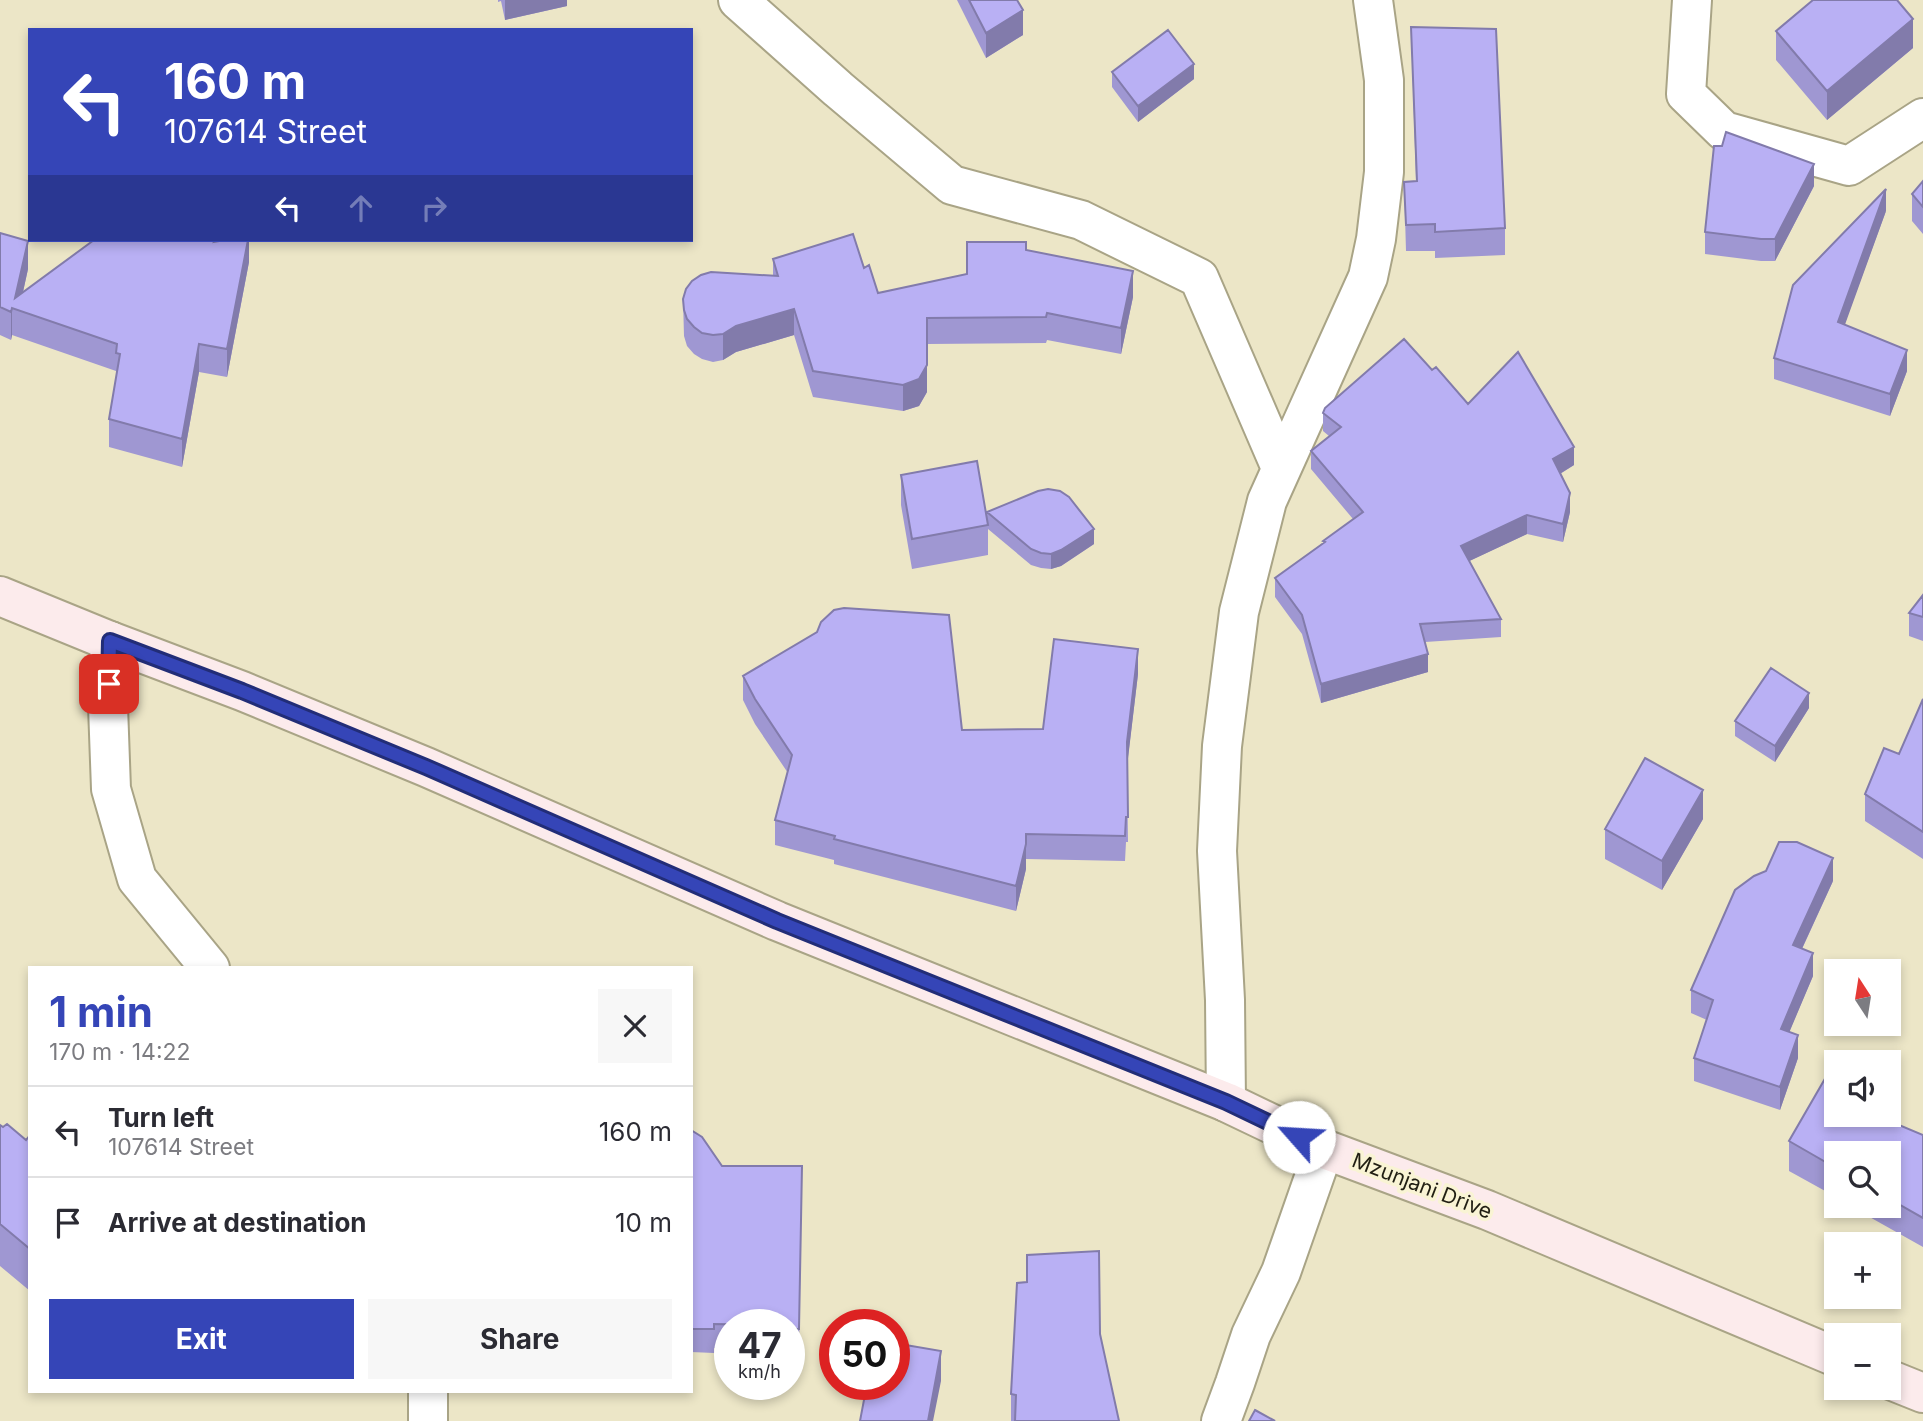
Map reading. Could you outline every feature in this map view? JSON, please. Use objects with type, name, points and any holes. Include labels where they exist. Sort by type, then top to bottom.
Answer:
[{"type":"main road","name":"Mzunjani Drive","points":[[0,596],[426,767],[777,921],[1226,1102],[1324,1149],[1487,1210],[1824,1352]]},
{"type":"main road","points":[[1901,1384],[1923,1393]]},
{"type":"street","points":[[738,0],[952,185],[1081,220],[1199,278],[1281,468]]},
{"type":"street","points":[[1226,1102],[1225,1000],[1217,851],[1222,747],[1239,612],[1267,501],[1368,277],[1376,239],[1384,172],[1384,80],[1373,0]]},
{"type":"street","points":[[1692,0],[1686,94],[1724,131],[1849,166],[1923,118]]},
{"type":"street","points":[[110,641],[108,706],[111,789],[137,879],[208,966]]},
{"type":"street","points":[[1221,1421],[1251,1335],[1281,1272],[1324,1149]]},
{"type":"street","points":[[428,1393],[428,1421]]},
{"type":"building","points":[[969,0],[1017,0],[1023,10],[986,33]]},
{"type":"building","points":[[1813,0],[1897,0],[1913,19],[1827,91],[1776,31]]},
{"type":"building","points":[[1411,27],[1496,29],[1505,228],[1435,232],[1435,224],[1406,225],[1404,182],[1417,181]]},
{"type":"building","points":[[1168,30],[1194,64],[1138,106],[1112,72]]},
{"type":"building","points":[[1726,132],[1814,164],[1775,239],[1705,232],[1714,146],[1722,146]]},
{"type":"building","points":[[1923,181],[1923,207],[1912,194]]},
{"type":"building","points":[[1886,189],[1838,322],[1907,350],[1890,394],[1774,358],[1793,285]]},
{"type":"building","points":[[0,233],[28,241],[15,298],[91,242],[248,242],[227,349],[199,344],[182,439],[109,419],[120,354],[116,353],[117,344],[12,308],[11,312],[0,307]]},
{"type":"building","points":[[853,234],[864,268],[869,265],[878,293],[967,274],[967,242],[1026,242],[1026,250],[1133,271],[1121,328],[1047,313],[1046,317],[927,318],[927,365],[919,379],[903,385],[813,371],[794,309],[736,326],[723,334],[713,335],[702,333],[687,319],[683,299],[686,289],[701,275],[711,272],[778,276],[773,259]]},
{"type":"building","points":[[1404,339],[1432,370],[1436,367],[1468,404],[1518,352],[1574,447],[1553,459],[1570,493],[1563,524],[1527,515],[1461,546],[1501,619],[1420,624],[1428,654],[1321,684],[1302,615],[1275,578],[1363,512],[1311,451],[1341,427],[1323,413],[1325,408]]},
{"type":"building","points":[[977,461],[988,525],[912,539],[901,475]]},
{"type":"building","points":[[1038,491],[1060,491],[1069,497],[1094,529],[1051,554],[1031,549],[987,512]]},
{"type":"building","points":[[1923,595],[1923,617],[1909,613]]},
{"type":"building","points":[[844,608],[949,615],[962,730],[1043,729],[1054,639],[1138,649],[1127,742],[1128,817],[1125,836],[1026,834],[1016,886],[834,839],[835,836],[775,820],[792,755],[743,676],[817,632],[821,622],[834,610]]},
{"type":"building","points":[[1771,668],[1809,693],[1775,746],[1735,721]]},
{"type":"building","points":[[1923,699],[1923,832],[1865,794],[1884,748],[1899,754]]},
{"type":"building","points":[[1645,758],[1703,790],[1662,861],[1605,829]]},
{"type":"building","points":[[1779,842],[1797,842],[1833,858],[1793,945],[1813,953],[1781,1029],[1798,1035],[1780,1087],[1694,1058],[1713,1000],[1691,990],[1735,890],[1766,871]]},
{"type":"building","points":[[1824,1080],[1824,1127],[1901,1126],[1923,1135],[1923,1218],[1901,1205],[1901,1141],[1824,1141],[1824,1161],[1789,1141]]},
{"type":"building","points":[[7,1124],[26,1140],[28,1138],[28,1247],[0,1224],[0,1125],[3,1127]]},
{"type":"building","points":[[693,1131],[702,1137],[722,1166],[802,1166],[799,1309],[714,1309],[714,1329],[693,1329]]},
{"type":"building","points":[[1099,1251],[1100,1334],[1119,1421],[1015,1421],[1016,1395],[1011,1394],[1017,1283],[1027,1282],[1027,1255]]},
{"type":"building","points":[[910,1346],[941,1351],[928,1421],[860,1421],[864,1400],[910,1400]]},
{"type":"building","points":[[1255,1410],[1275,1421],[1249,1421]]},
{"type":"route","points":[[109,684],[110,641],[242,691],[426,767],[777,921],[1226,1102],[1299,1137]]}]
